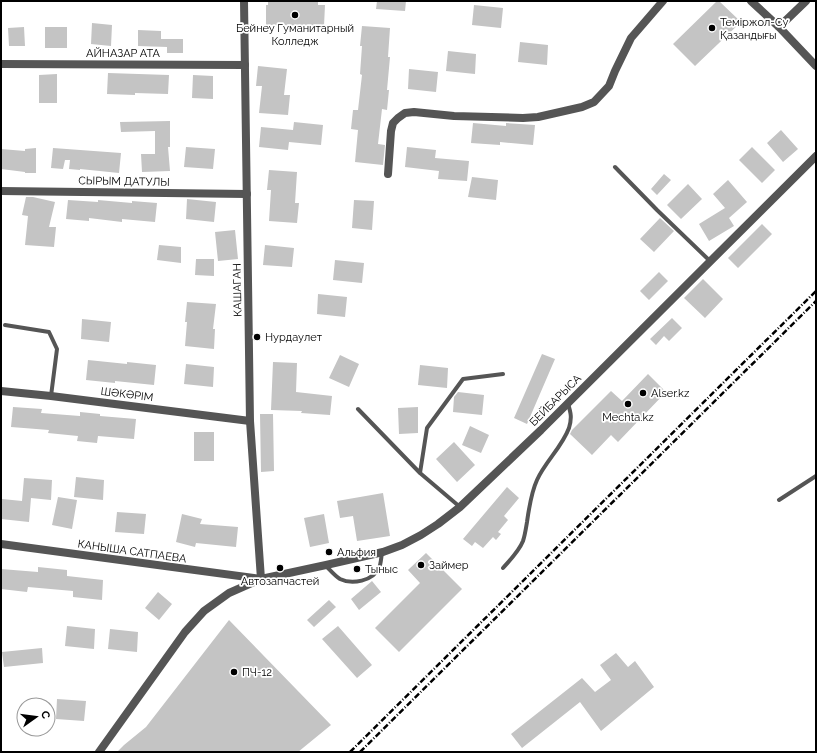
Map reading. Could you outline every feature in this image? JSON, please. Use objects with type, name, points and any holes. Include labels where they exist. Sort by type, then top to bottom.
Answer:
[{"type":"street","name":"КАШАГАН","points":[[244,1],[250,421],[261,579]]},
{"type":"street","points":[[388,174],[391,131],[393,123],[405,113],[414,112],[454,116],[524,118],[538,117],[582,107],[594,102],[609,86],[631,38],[663,1]]},
{"type":"street","points":[[751,1],[779,27],[816,66]]},
{"type":"street","points":[[779,27],[806,1]]},
{"type":"street","name":"АЙНАЗАР АТА","points":[[1,64],[245,65]]},
{"type":"street","name":"БЕЙБАРЫСА","points":[[261,579],[382,552],[402,545],[438,524],[460,507],[541,430],[816,156]]},
{"type":"street","name":"СЫРЫМ ДАТУЛЫ","points":[[1,191],[247,194]]},
{"type":"street","name":"ШӘКӘРІМ","points":[[1,391],[250,421]]},
{"type":"street","name":"КАНЫША САТПАЕВА","points":[[1,544],[261,579]]},
{"type":"street","points":[[99,752],[186,632],[204,611],[229,593],[261,579]]},
{"type":"lane","points":[[615,167],[710,261]]},
{"type":"lane","points":[[5,325],[49,332],[57,348],[51,396]]},
{"type":"lane","points":[[420,473],[427,428],[463,379],[504,374]]},
{"type":"lane","points":[[504,568],[519,549],[524,539],[537,480],[564,439],[569,428],[571,416],[568,403]]},
{"type":"lane","points":[[358,409],[420,473],[460,507]]},
{"type":"lane","points":[[779,500],[816,476]]},
{"type":"lane","points":[[326,565],[339,578],[348,582],[363,581],[374,575],[379,568],[382,552]]},
{"type":"building","name":"Бейнеу Гуманитарный Колледж","points":[[268,1],[318,1],[318,5],[325,5],[324,26],[266,25],[266,5],[268,5]]},
{"type":"building","points":[[377,1],[406,1],[405,11],[376,9]]},
{"type":"building","name":"Теміржол-Су Қазандығы","points":[[717,1],[719,1],[741,22],[695,66],[673,44]]},
{"type":"building","points":[[474,5],[503,8],[501,28],[472,25]]},
{"type":"building","points":[[92,23],[112,25],[111,46],[91,44]]},
{"type":"building","points":[[362,26],[390,28],[388,57],[390,57],[387,90],[389,90],[387,110],[382,109],[378,144],[385,145],[383,165],[355,162],[358,130],[351,129],[353,110],[358,110],[362,75],[360,74],[362,46],[360,46]]},
{"type":"building","points":[[24,27],[25,46],[9,46],[8,28]]},
{"type":"building","points":[[45,27],[67,27],[67,48],[45,48]]},
{"type":"building","points":[[138,30],[161,31],[161,39],[183,39],[183,53],[167,53],[167,47],[138,46]]},
{"type":"building","points":[[520,42],[548,45],[547,65],[518,62]]},
{"type":"building","points":[[448,51],[476,54],[475,74],[446,71]]},
{"type":"building","points":[[258,66],[287,69],[284,95],[290,95],[288,115],[259,113],[262,86],[256,86]]},
{"type":"building","points":[[409,69],[438,72],[436,92],[408,89]]},
{"type":"building","points":[[108,73],[169,75],[168,94],[107,94]]},
{"type":"building","points":[[57,74],[57,103],[39,103],[39,75]]},
{"type":"building","points":[[193,75],[213,76],[213,99],[192,98]]},
{"type":"building","points":[[170,121],[170,147],[168,147],[170,171],[142,172],[141,154],[155,154],[155,131],[121,132],[120,122]]},
{"type":"building","points":[[294,122],[323,125],[321,145],[289,142],[288,150],[259,147],[261,127],[293,130]]},
{"type":"building","points":[[473,123],[506,126],[506,123],[535,125],[533,145],[500,142],[500,145],[471,143]]},
{"type":"building","points":[[781,130],[798,149],[783,162],[767,143]]},
{"type":"building","points":[[186,147],[215,149],[213,169],[184,167]]},
{"type":"building","points":[[407,147],[436,150],[435,158],[469,161],[467,181],[438,179],[439,171],[405,167]]},
{"type":"building","points":[[752,147],[775,170],[762,183],[739,160]]},
{"type":"building","points":[[36,148],[36,173],[25,173],[1,169],[1,149],[25,151],[25,149]]},
{"type":"building","points":[[53,148],[121,153],[119,173],[69,169],[70,160],[65,160],[63,169],[51,168]]},
{"type":"building","points":[[269,170],[297,172],[295,203],[299,203],[297,223],[269,221],[271,190],[267,190]]},
{"type":"building","points":[[664,174],[671,180],[657,195],[651,189]]},
{"type":"building","points":[[472,177],[498,180],[496,200],[468,197]]},
{"type":"building","points":[[728,180],[747,202],[729,218],[734,226],[709,241],[699,224],[725,208],[713,194]]},
{"type":"building","points":[[688,184],[702,199],[681,219],[667,205]]},
{"type":"building","points":[[26,197],[55,202],[49,227],[56,227],[54,247],[25,245],[28,216],[22,215]]},
{"type":"building","points":[[187,199],[216,202],[214,222],[186,219]]},
{"type":"building","points":[[68,200],[157,203],[155,222],[122,219],[122,222],[89,218],[89,221],[66,219]]},
{"type":"building","points":[[354,200],[374,201],[372,230],[352,228]]},
{"type":"building","points":[[660,218],[674,231],[654,252],[640,239]]},
{"type":"building","points":[[762,224],[772,234],[738,268],[728,258]]},
{"type":"building","points":[[235,230],[238,259],[218,261],[215,232]]},
{"type":"building","points":[[159,245],[181,247],[181,263],[157,260]]},
{"type":"building","points":[[265,245],[294,248],[292,267],[263,265]]},
{"type":"building","points":[[196,259],[214,259],[214,276],[195,275]]},
{"type":"building","points":[[335,260],[364,263],[362,283],[333,280]]},
{"type":"building","points":[[659,272],[668,281],[649,300],[640,291]]},
{"type":"building","points":[[703,279],[723,299],[705,318],[684,298]]},
{"type":"building","points":[[318,294],[347,297],[345,317],[317,314]]},
{"type":"building","points":[[187,302],[216,304],[213,329],[215,329],[214,349],[185,346]]},
{"type":"building","points":[[672,318],[682,328],[669,341],[664,336],[656,345],[650,339]]},
{"type":"building","points":[[82,319],[111,322],[109,342],[81,339]]},
{"type":"building","points":[[542,354],[555,359],[527,424],[514,418]]},
{"type":"building","points":[[340,355],[359,364],[349,387],[329,378]]},
{"type":"building","points":[[88,360],[156,365],[154,385],[86,380]]},
{"type":"building","points":[[273,362],[297,363],[296,392],[332,396],[330,415],[301,413],[302,411],[271,410]]},
{"type":"building","points":[[186,364],[214,367],[213,387],[184,384]]},
{"type":"building","points":[[420,365],[448,368],[447,388],[418,385]]},
{"type":"building","points":[[648,374],[666,392],[618,442],[611,435],[592,455],[570,434],[572,430],[611,391],[622,401]]},
{"type":"building","points":[[458,392],[484,395],[482,415],[453,412],[454,397]]},
{"type":"building","points":[[13,407],[42,409],[41,413],[80,416],[80,412],[100,414],[100,416],[136,419],[134,439],[98,436],[97,443],[77,441],[78,436],[48,433],[49,430],[11,427]]},
{"type":"building","points":[[418,407],[418,433],[399,434],[398,408]]},
{"type":"building","points":[[260,414],[273,414],[274,471],[261,472]]},
{"type":"building","points":[[470,426],[489,435],[481,453],[462,445]]},
{"type":"building","points":[[194,432],[214,432],[214,461],[194,461]]},
{"type":"building","points":[[454,442],[475,465],[457,482],[436,459]]},
{"type":"building","points":[[76,477],[104,480],[103,500],[74,497]]},
{"type":"building","points":[[24,478],[52,480],[51,500],[31,498],[29,522],[1,519],[2,499],[22,501]]},
{"type":"building","points":[[507,487],[519,498],[504,516],[508,520],[498,532],[501,534],[496,540],[493,537],[483,548],[475,542],[472,546],[463,539]]},
{"type":"building","points":[[383,493],[390,536],[357,541],[353,516],[340,518],[337,501]]},
{"type":"building","points":[[58,497],[77,500],[72,529],[52,525]]},
{"type":"building","points":[[117,512],[146,514],[144,534],[115,532]]},
{"type":"building","points":[[182,514],[202,519],[200,524],[238,527],[236,547],[196,543],[195,547],[176,542]]},
{"type":"building","points":[[324,514],[329,543],[310,547],[304,518]]},
{"type":"building","points":[[426,553],[462,589],[399,652],[375,628],[420,583],[408,570]]},
{"type":"building","points":[[38,567],[67,570],[67,576],[103,580],[102,600],[73,597],[73,591],[28,587],[27,592],[1,589],[1,569],[38,572]]},
{"type":"building","points":[[372,581],[381,592],[359,610],[351,599]]},
{"type":"building","points":[[158,592],[172,604],[159,620],[145,608]]},
{"type":"building","points":[[329,600],[336,607],[314,627],[307,620]]},
{"type":"building","name":"ПЧ-12","points":[[229,620],[331,725],[298,752],[117,752],[146,727]]},
{"type":"building","points":[[67,626],[95,629],[94,649],[65,646]]},
{"type":"building","points":[[338,626],[372,665],[357,678],[322,639]]},
{"type":"building","points":[[110,629],[138,632],[137,652],[108,649]]},
{"type":"building","points":[[42,648],[43,663],[4,667],[2,652]]},
{"type":"building","points":[[616,653],[628,667],[635,661],[654,687],[601,731],[580,702],[522,748],[511,734],[582,678],[595,692],[611,680],[600,665]]},
{"type":"building","points":[[57,699],[86,701],[84,721],[56,719]]},
{"type":"railway","points":[[350,752],[816,291]]},
{"type":"railway","points":[[360,752],[816,301]]},
{"type":"place","name":"Бейнеу Гуманитарный Колледж","points":[[295,15]]},
{"type":"place","name":"Теміржол-Су Қазандығы","points":[[712,28]]},
{"type":"place","name":"Нурдаулет","points":[[257,337]]},
{"type":"place","name":"Alser.kz","points":[[643,393]]},
{"type":"place","name":"Mechta.kz","points":[[628,404]]},
{"type":"place","name":"Альфия","points":[[329,552]]},
{"type":"place","name":"Займер","points":[[421,565]]},
{"type":"place","name":"Автозапчастей","points":[[280,568]]},
{"type":"place","name":"Тыныс","points":[[357,569]]},
{"type":"place","name":"ПЧ-12","points":[[234,672]]}]
